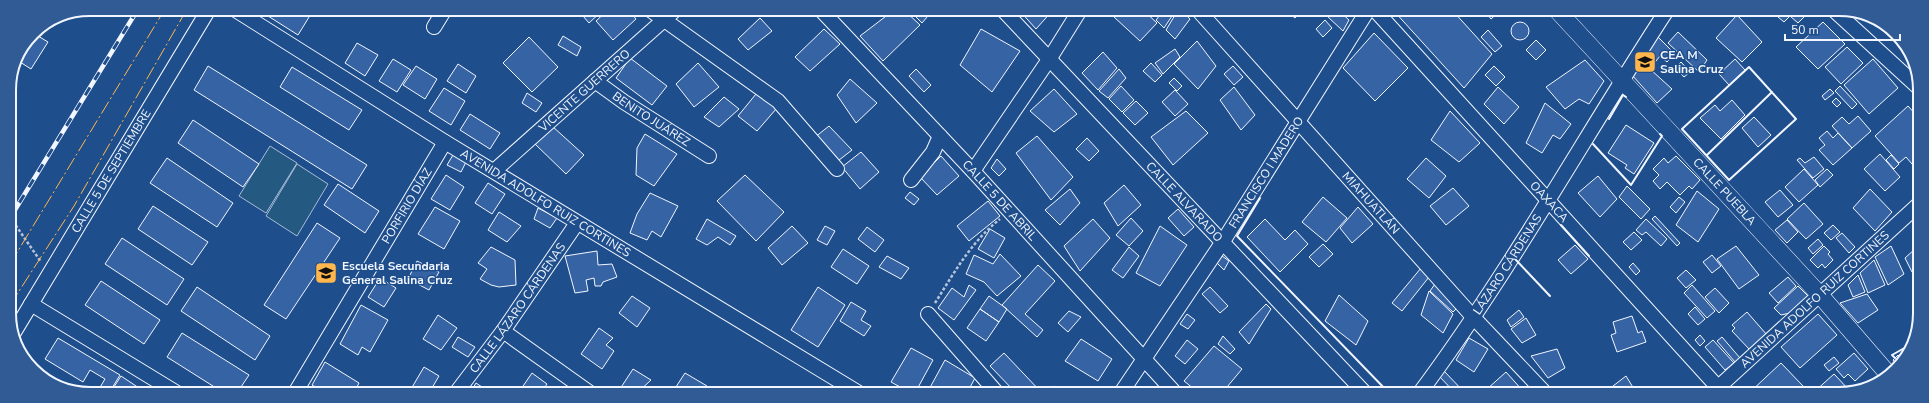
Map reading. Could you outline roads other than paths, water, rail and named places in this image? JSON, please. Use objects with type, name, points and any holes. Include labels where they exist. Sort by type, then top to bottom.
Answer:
[{"type":"street","name":"CALLE 5 DE SEPTIEMBRE","points":[[17,328],[205,16]]},
{"type":"street","name":"AVENIDA ADOLFO RUIZ CORTINES","points":[[245,16],[445,142],[849,387]]},
{"type":"street","points":[[434,27],[441,16]]},
{"type":"street","points":[[658,16],[778,101],[837,169]]},
{"type":"street","name":"VICENTE GUERRERO","points":[[494,171],[668,16]]},
{"type":"street","name":"CALLE 5 DE ABRIL","points":[[827,16],[1010,211],[1170,387]]},
{"type":"street","name":"CALLE ALVARADO","points":[[1009,16],[1358,387]]},
{"type":"street","points":[[973,171],[1050,58],[1076,16]]},
{"type":"street","name":"MIAHUATLÁN","points":[[1203,16],[1474,318],[1539,387]]},
{"type":"street","name":"FRANCISCO I MADERO","points":[[1125,387],[1222,243],[1364,16]]},
{"type":"street","name":"OAXACA","points":[[1380,16],[1548,200],[1714,387]]},
{"type":"street","name":"CALLE PUEBLA","points":[[1562,16],[1820,295],[1885,371]]},
{"type":"street","name":"LÁZARO CÁRDENAS","points":[[1424,387],[1474,318],[1663,16]]},
{"type":"street","points":[[1841,16],[1912,81]]},
{"type":"street","name":"BENITO JUÁREZ","points":[[595,81],[624,102],[709,156]]},
{"type":"street","points":[[911,180],[933,152],[940,136]]},
{"type":"street","name":"PORFIRIO DÍAZ","points":[[299,387],[445,142]]},
{"type":"street","name":"AVENIDA ADOLFO RUIZ CORTINES","points":[[1723,387],[1913,210]]},
{"type":"street","name":"CALLE LÁZARO CÁRDENAS","points":[[461,387],[503,331],[577,223]]},
{"type":"street","points":[[31,304],[167,387]]},
{"type":"street","points":[[928,314],[992,387]]},
{"type":"street","points":[[503,331],[582,387]]},
{"type":"railway","points":[[16,208],[134,16]]},
{"type":"place","name":"CEA M Salina Cruz","points":[[1645,62]]},
{"type":"place","name":"Escuela Secundaria General Salina Cruz","points":[[326,273]]}]
